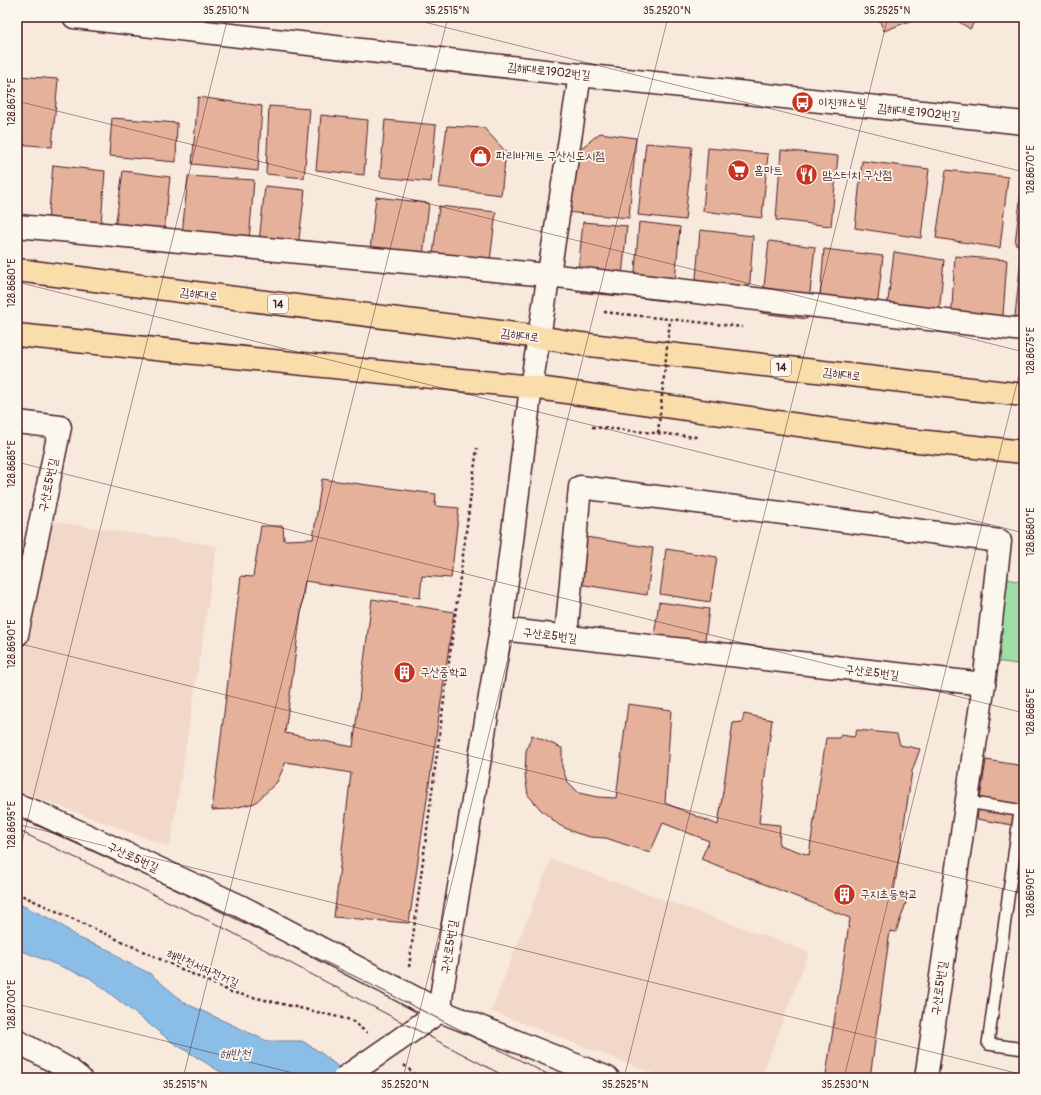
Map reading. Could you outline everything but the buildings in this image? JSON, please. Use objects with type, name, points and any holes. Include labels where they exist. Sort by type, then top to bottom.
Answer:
[{"type":"main road","name":"김해대로","points":[[17,270],[581,344],[1024,395]]},
{"type":"main road","points":[[17,335],[531,387],[898,439],[1024,452]]},
{"type":"street","name":"김해대로1902번길","points":[[74,17],[580,75],[1024,123]]},
{"type":"street","points":[[501,629],[531,387],[580,75]]},
{"type":"street","points":[[17,226],[548,275],[1024,330]]},
{"type":"street","name":"구산로5번길","points":[[17,422],[60,427],[22,586],[17,635]]},
{"type":"street","name":"구산로5번길","points":[[566,636],[580,487],[1000,541],[984,684],[926,1078]]},
{"type":"street","name":"구산로5번길","points":[[440,1011],[501,629],[984,684]]},
{"type":"street","name":"구산로5번길","points":[[17,805],[36,812],[240,906],[440,1011],[608,1078]]},
{"type":"street","points":[[344,1078],[440,1011]]},
{"type":"street","points":[[17,1041],[70,1070],[80,1078]]},
{"type":"lane","points":[[967,802],[1022,811],[988,1044],[1024,1049]]},
{"type":"path","points":[[604,312],[743,327]]},
{"type":"path","points":[[658,433],[670,320]]},
{"type":"path","points":[[592,427],[702,438]]},
{"type":"path","points":[[409,968],[477,448]]},
{"type":"path","name":"해반천서자전거길","points":[[17,893],[231,992],[352,1020],[368,1034]]},
{"type":"path","points":[[402,1064],[419,1078]]},
{"type":"shaded area","points":[[44,520],[217,546],[170,847],[17,790],[17,704]]},
{"type":"shaded area","points":[[551,859],[809,952],[761,1078],[666,1078],[491,1011]]},
{"type":"green space","points":[[998,578],[1024,582],[1024,665],[989,660]]},
{"type":"water","name":"해반천","points":[[17,903],[57,922],[79,938],[111,951],[122,960],[149,973],[185,1003],[267,1041],[302,1041],[320,1052],[352,1078],[232,1078],[224,1074],[172,1042],[90,978],[17,949]]},
{"type":"tram line","points":[[17,815],[356,977],[555,1078]]},
{"type":"tram line","points":[[17,830],[218,925],[508,1078]]},
{"type":"place","name":"이진캐스빌","points":[[802,103]]},
{"type":"place","name":"파리바게트 구산신도시점","points":[[480,156]]},
{"type":"place","name":"홈마트","points":[[739,170]]},
{"type":"place","name":"맘스터치 구산점","points":[[807,175]]},
{"type":"place","name":"구산중학교","points":[[404,672]]},
{"type":"place","name":"구지초등학교","points":[[844,894]]}]
